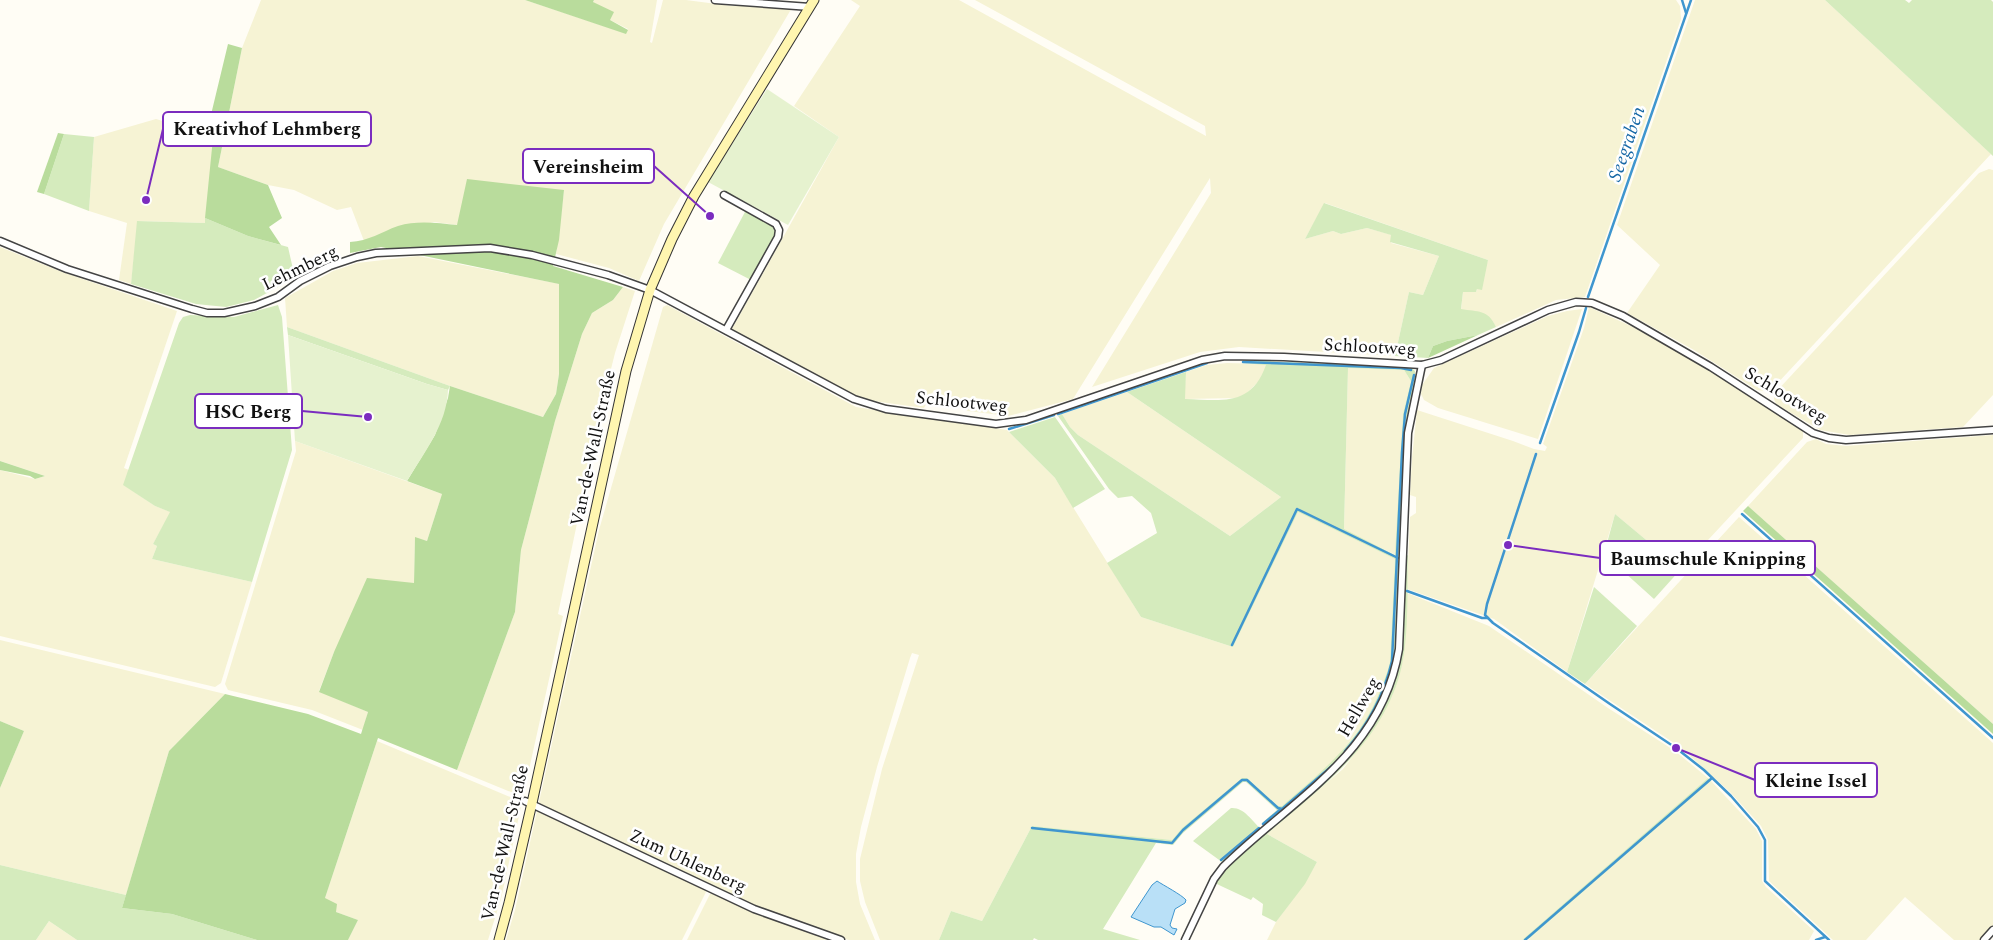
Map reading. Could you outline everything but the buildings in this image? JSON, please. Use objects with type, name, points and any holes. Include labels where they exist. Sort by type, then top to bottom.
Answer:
[{"type":"main road","name":"Van-de-Wall-Straße","points":[[499,940],[509,903],[528,802],[626,371],[650,290],[672,239],[697,190],[812,3]]},
{"type":"street","points":[[715,0],[812,3]]},
{"type":"street","points":[[724,195],[776,224],[779,230],[778,237],[726,330]]},
{"type":"street","name":"Lehmberg","points":[[0,241],[67,269],[206,313],[224,313],[255,306],[278,296],[330,266],[357,257],[376,253],[444,249],[490,248],[532,255],[608,275],[650,290]]},
{"type":"street","name":"Schlootweg","points":[[650,290],[854,399],[886,409],[996,424],[1026,420],[1202,360],[1214,358],[1284,357],[1422,365],[1441,360],[1548,310],[1576,302],[1592,303],[1640,326],[1711,367],[1813,433],[1829,438],[1846,440],[1993,430]]},
{"type":"street","name":"Hellweg","points":[[1185,940],[1214,879],[1223,867],[1338,766],[1370,724],[1386,696],[1399,648],[1408,432],[1422,365]]},
{"type":"street","name":"Zum Uhlenberg","points":[[528,802],[754,909],[841,940]]},
{"type":"street","points":[[1984,940],[1993,930]]},
{"type":"shaded area","points":[[261,0],[525,0],[625,33],[628,29],[610,20],[593,2],[594,0],[657,0],[650,42],[652,43],[663,0],[686,0],[732,6],[793,6],[664,224],[639,281],[609,268],[556,254],[564,191],[457,225],[434,222],[364,241],[351,207],[337,210],[294,190],[268,185],[218,167],[242,48]]},
{"type":"shaded area","points":[[851,0],[959,0],[1206,136],[1205,126],[975,0],[1676,0],[1680,6],[1681,19],[1585,297],[1556,300],[1496,327],[1493,322],[1461,310],[1463,292],[1476,292],[1488,260],[1325,203],[1305,239],[1333,231],[1341,234],[1367,228],[1392,235],[1391,243],[1439,256],[1423,295],[1409,292],[1395,356],[1239,347],[1200,352],[1092,387],[1211,193],[1210,178],[1073,399],[1008,416],[968,411],[934,390],[924,408],[873,401],[840,390],[732,329],[839,137],[794,106],[860,6]]},
{"type":"shaded area","points":[[1695,0],[1825,0],[1991,154],[1773,388],[1765,391],[1757,390],[1694,350],[1627,313],[1660,265],[1617,225]]},
{"type":"shaded area","points":[[156,119],[212,136],[212,166],[205,223],[138,221],[131,284],[119,280],[127,223],[89,211],[94,137]]},
{"type":"shaded area","points":[[1989,169],[1993,170],[1993,395],[1963,427],[1850,435],[1820,430],[1776,404],[1774,394],[1979,173]]},
{"type":"shaded area","points":[[0,247],[62,272],[177,311],[124,468],[129,470],[124,485],[155,506],[171,512],[153,544],[157,546],[152,559],[252,582],[221,683],[215,687],[0,636],[0,470],[35,479],[45,476],[0,461]]},
{"type":"shaded area","points":[[418,256],[560,284],[559,374],[556,394],[543,417],[450,386],[287,327],[285,298],[333,271],[357,263]]},
{"type":"shaded area","points":[[623,287],[635,291],[615,353],[601,409],[558,614],[563,616],[523,797],[457,770],[515,612],[521,550],[555,421],[582,334],[592,313],[613,300]]},
{"type":"shaded area","points":[[667,305],[856,407],[1007,430],[1055,478],[1141,617],[1233,647],[1298,512],[1395,559],[1390,662],[1380,693],[1364,723],[1334,761],[1282,806],[1278,806],[1247,778],[1242,778],[1182,828],[1172,840],[1032,826],[982,921],[951,911],[939,940],[880,940],[865,902],[860,881],[860,859],[882,769],[919,655],[912,653],[910,658],[877,767],[856,854],[856,882],[860,904],[875,940],[849,940],[823,933],[759,908],[541,805],[539,802],[599,530],[663,307]]},
{"type":"shaded area","points":[[1589,307],[1633,327],[1710,370],[1803,430],[1803,438],[1681,569],[1615,514],[1567,672],[1494,619],[1407,589],[1410,517],[1416,513],[1416,497],[1410,495],[1412,458],[1417,410],[1545,451],[1547,447],[1543,444],[1584,328]]},
{"type":"shaded area","points":[[1582,309],[1538,439],[1438,408],[1424,400],[1421,394],[1422,385],[1434,368],[1548,316]]},
{"type":"shaded area","points":[[1227,363],[1267,364],[1262,378],[1246,394],[1238,398],[1184,399],[1186,372],[1207,365]]},
{"type":"shaded area","points":[[1348,368],[1404,370],[1411,381],[1403,414],[1396,555],[1344,530]]},
{"type":"shaded area","points":[[1127,392],[1281,497],[1230,536],[1078,435],[1070,427],[1062,414]]},
{"type":"shaded area","points":[[1993,435],[1993,724],[1748,506],[1807,442],[1816,439],[1826,444],[1846,446]]},
{"type":"shaded area","points":[[295,441],[442,494],[427,541],[415,538],[414,583],[334,652],[319,691],[368,712],[363,730],[312,710],[228,690],[225,684],[296,451]]},
{"type":"shaded area","points":[[1739,517],[1993,743],[1993,926],[1980,940],[1954,940],[1905,897],[1866,940],[1833,940],[1769,881],[1768,840],[1761,826],[1730,792],[1680,747],[1585,684]]},
{"type":"shaded area","points":[[1407,593],[1489,626],[1608,708],[1675,751],[1708,778],[1522,940],[1267,940],[1276,922],[1304,884],[1317,862],[1267,834],[1343,769],[1374,729],[1392,696],[1402,664]]},
{"type":"shaded area","points":[[0,640],[225,694],[169,751],[126,895],[0,865],[0,788],[24,731],[0,721]]},
{"type":"shaded area","points":[[377,741],[522,802],[501,899],[488,940],[348,940],[358,920],[336,912],[325,898]]},
{"type":"shaded area","points":[[1711,781],[1756,829],[1762,841],[1762,881],[1766,887],[1814,931],[1809,940],[1528,940]]},
{"type":"shaded area","points":[[540,809],[704,888],[706,892],[682,940],[506,940],[515,910],[537,811]]},
{"type":"shaded area","points":[[714,892],[754,911],[833,940],[687,940],[710,894]]},
{"type":"shaded area","points":[[49,921],[77,940],[36,940]]},
{"type":"green space","points":[[525,0],[594,0],[593,2],[614,12],[610,20],[628,30],[626,34]]},
{"type":"green space","points":[[1825,0],[1905,0],[1909,3],[1912,0],[1991,0],[1993,2],[1993,156]]},
{"type":"green space","points":[[228,44],[242,48],[218,167],[268,185],[282,218],[269,227],[281,245],[248,236],[205,218],[213,138],[209,123]]},
{"type":"green space","points":[[767,89],[839,137],[788,225],[708,182]]},
{"type":"green space","points":[[58,133],[64,134],[44,194],[37,192]]},
{"type":"green space","points":[[64,134],[94,137],[89,211],[44,194]]},
{"type":"green space","points":[[467,179],[564,190],[559,240],[553,266],[623,287],[613,300],[592,313],[582,334],[555,421],[521,550],[515,612],[457,770],[378,738],[325,898],[337,904],[336,912],[358,920],[348,940],[257,940],[172,914],[122,908],[169,751],[225,694],[308,714],[361,734],[368,712],[319,692],[334,652],[367,578],[414,583],[415,537],[427,541],[442,494],[407,481],[435,435],[448,398],[450,386],[543,417],[556,394],[559,374],[559,284],[381,247],[350,253],[350,242],[369,238],[405,224],[435,223],[457,225]]},
{"type":"green space","points":[[1324,203],[1488,260],[1482,290],[1477,289],[1476,292],[1463,292],[1461,309],[1486,314],[1496,327],[1478,335],[1447,341],[1433,346],[1428,358],[1395,356],[1409,292],[1423,295],[1439,256],[1390,242],[1391,235],[1367,228],[1341,234],[1333,231],[1305,239]]},
{"type":"green space","points":[[746,210],[772,225],[776,234],[751,280],[718,263]]},
{"type":"green space","points":[[205,218],[248,236],[288,247],[293,269],[282,285],[254,300],[226,307],[196,304],[131,284],[137,221],[205,223]]},
{"type":"green space","points":[[278,305],[282,317],[292,450],[252,582],[152,559],[157,546],[153,544],[170,512],[155,506],[123,485],[179,323],[183,317],[190,315],[234,317]]},
{"type":"green space","points":[[287,327],[450,386],[448,390],[427,384],[288,335]]},
{"type":"green space","points":[[288,335],[448,390],[444,415],[434,438],[407,481],[295,441]]},
{"type":"green space","points":[[1478,335],[1428,358],[1433,346],[1447,341]]},
{"type":"green space","points":[[1243,360],[1404,367],[1412,368],[1415,371],[1416,379],[1407,416],[1404,445],[1396,650],[1391,676],[1382,699],[1356,741],[1339,760],[1265,826],[1262,823],[1277,810],[1246,782],[1243,782],[1183,833],[1173,845],[1156,843],[1103,929],[1140,940],[1038,940],[1034,938],[1033,940],[939,940],[951,911],[982,921],[1032,826],[1172,840],[1182,828],[1242,778],[1247,778],[1278,806],[1282,806],[1334,759],[1361,727],[1372,708],[1382,687],[1390,662],[1395,559],[1298,512],[1233,647],[1141,617],[1107,563],[1157,533],[1151,513],[1132,496],[1118,498],[1109,489],[1058,416],[1062,414],[1070,427],[1078,435],[1230,536],[1281,497],[1127,392],[1186,372],[1185,399],[1223,400],[1234,398],[1252,388],[1260,379],[1266,365],[1243,363]],"holes":[[[1348,368],[1404,370],[1411,381],[1403,414],[1395,555],[1344,529]]]},
{"type":"green space","points":[[1055,417],[1105,489],[1073,508],[1055,478],[1009,432]]},
{"type":"green space","points":[[0,461],[45,476],[35,479],[30,476],[0,470]]},
{"type":"green space","points":[[1748,506],[1993,724],[1993,734],[1743,511]]},
{"type":"green space","points":[[1615,514],[1681,569],[1654,599],[1604,554]]},
{"type":"green space","points":[[1408,555],[1407,625],[1402,665],[1394,692],[1382,717],[1367,740],[1330,780],[1267,834],[1317,862],[1305,884],[1276,922],[1262,915],[1263,904],[1253,897],[1251,900],[1217,884],[1216,880],[1224,869],[1310,794],[1343,762],[1372,727],[1384,707],[1393,686],[1399,664],[1403,624],[1405,557]]},
{"type":"green space","points":[[1594,587],[1637,626],[1585,684],[1567,672]]},
{"type":"green space","points":[[0,721],[24,731],[0,788]]},
{"type":"green space","points":[[1708,778],[1711,781],[1530,938],[1522,940]]},
{"type":"green space","points":[[1231,808],[1244,812],[1261,829],[1209,880],[1222,862],[1193,841]]},
{"type":"green space","points":[[0,865],[126,895],[122,908],[172,914],[257,940],[77,940],[49,921],[36,940],[0,940]]},
{"type":"water","points":[[1157,881],[1186,900],[1185,903],[1175,909],[1170,925],[1172,928],[1177,929],[1174,935],[1161,927],[1154,927],[1131,917],[1152,885]]},
{"type":"waterway","points":[[1682,0],[1686,13]]},
{"type":"waterway","name":"Seegraben","points":[[1588,297],[1691,0]]},
{"type":"waterway","name":"Seegraben","points":[[1540,443],[1586,308]]},
{"type":"waterway","points":[[1243,362],[1401,368],[1411,370]]},
{"type":"waterway","points":[[1058,414],[1207,363]]},
{"type":"waterway","points":[[1345,751],[1361,731],[1380,698],[1392,661],[1402,452],[1405,414],[1414,375]]},
{"type":"waterway","points":[[1009,429],[1054,415]]},
{"type":"waterway","points":[[1536,454],[1485,615],[1493,623],[1676,748],[1704,770],[1731,796],[1758,827],[1765,840],[1765,881],[1829,940]]},
{"type":"waterway","points":[[1232,645],[1297,509],[1398,558]]},
{"type":"waterway","points":[[1742,514],[1993,738]]},
{"type":"waterway","points":[[1407,591],[1482,618],[1488,618]]},
{"type":"waterway","points":[[1032,828],[1172,843],[1183,830],[1242,780],[1247,780],[1278,808],[1282,809],[1333,765]]},
{"type":"waterway","points":[[1525,940],[1712,778]]},
{"type":"waterway","points":[[1263,824],[1281,809]]},
{"type":"waterway","points":[[1221,860],[1259,828]]},
{"type":"waterway","points":[[1816,940],[1825,937]]},
{"type":"place","name":"Kreativhof Lehmberg","points":[[146,200]]},
{"type":"place","name":"Vereinsheim","points":[[710,216]]},
{"type":"place","name":"HSC Berg","points":[[368,417]]},
{"type":"place","name":"Baumschule Knipping","points":[[1508,545]]},
{"type":"place","name":"Kleine Issel","points":[[1676,748]]}]
